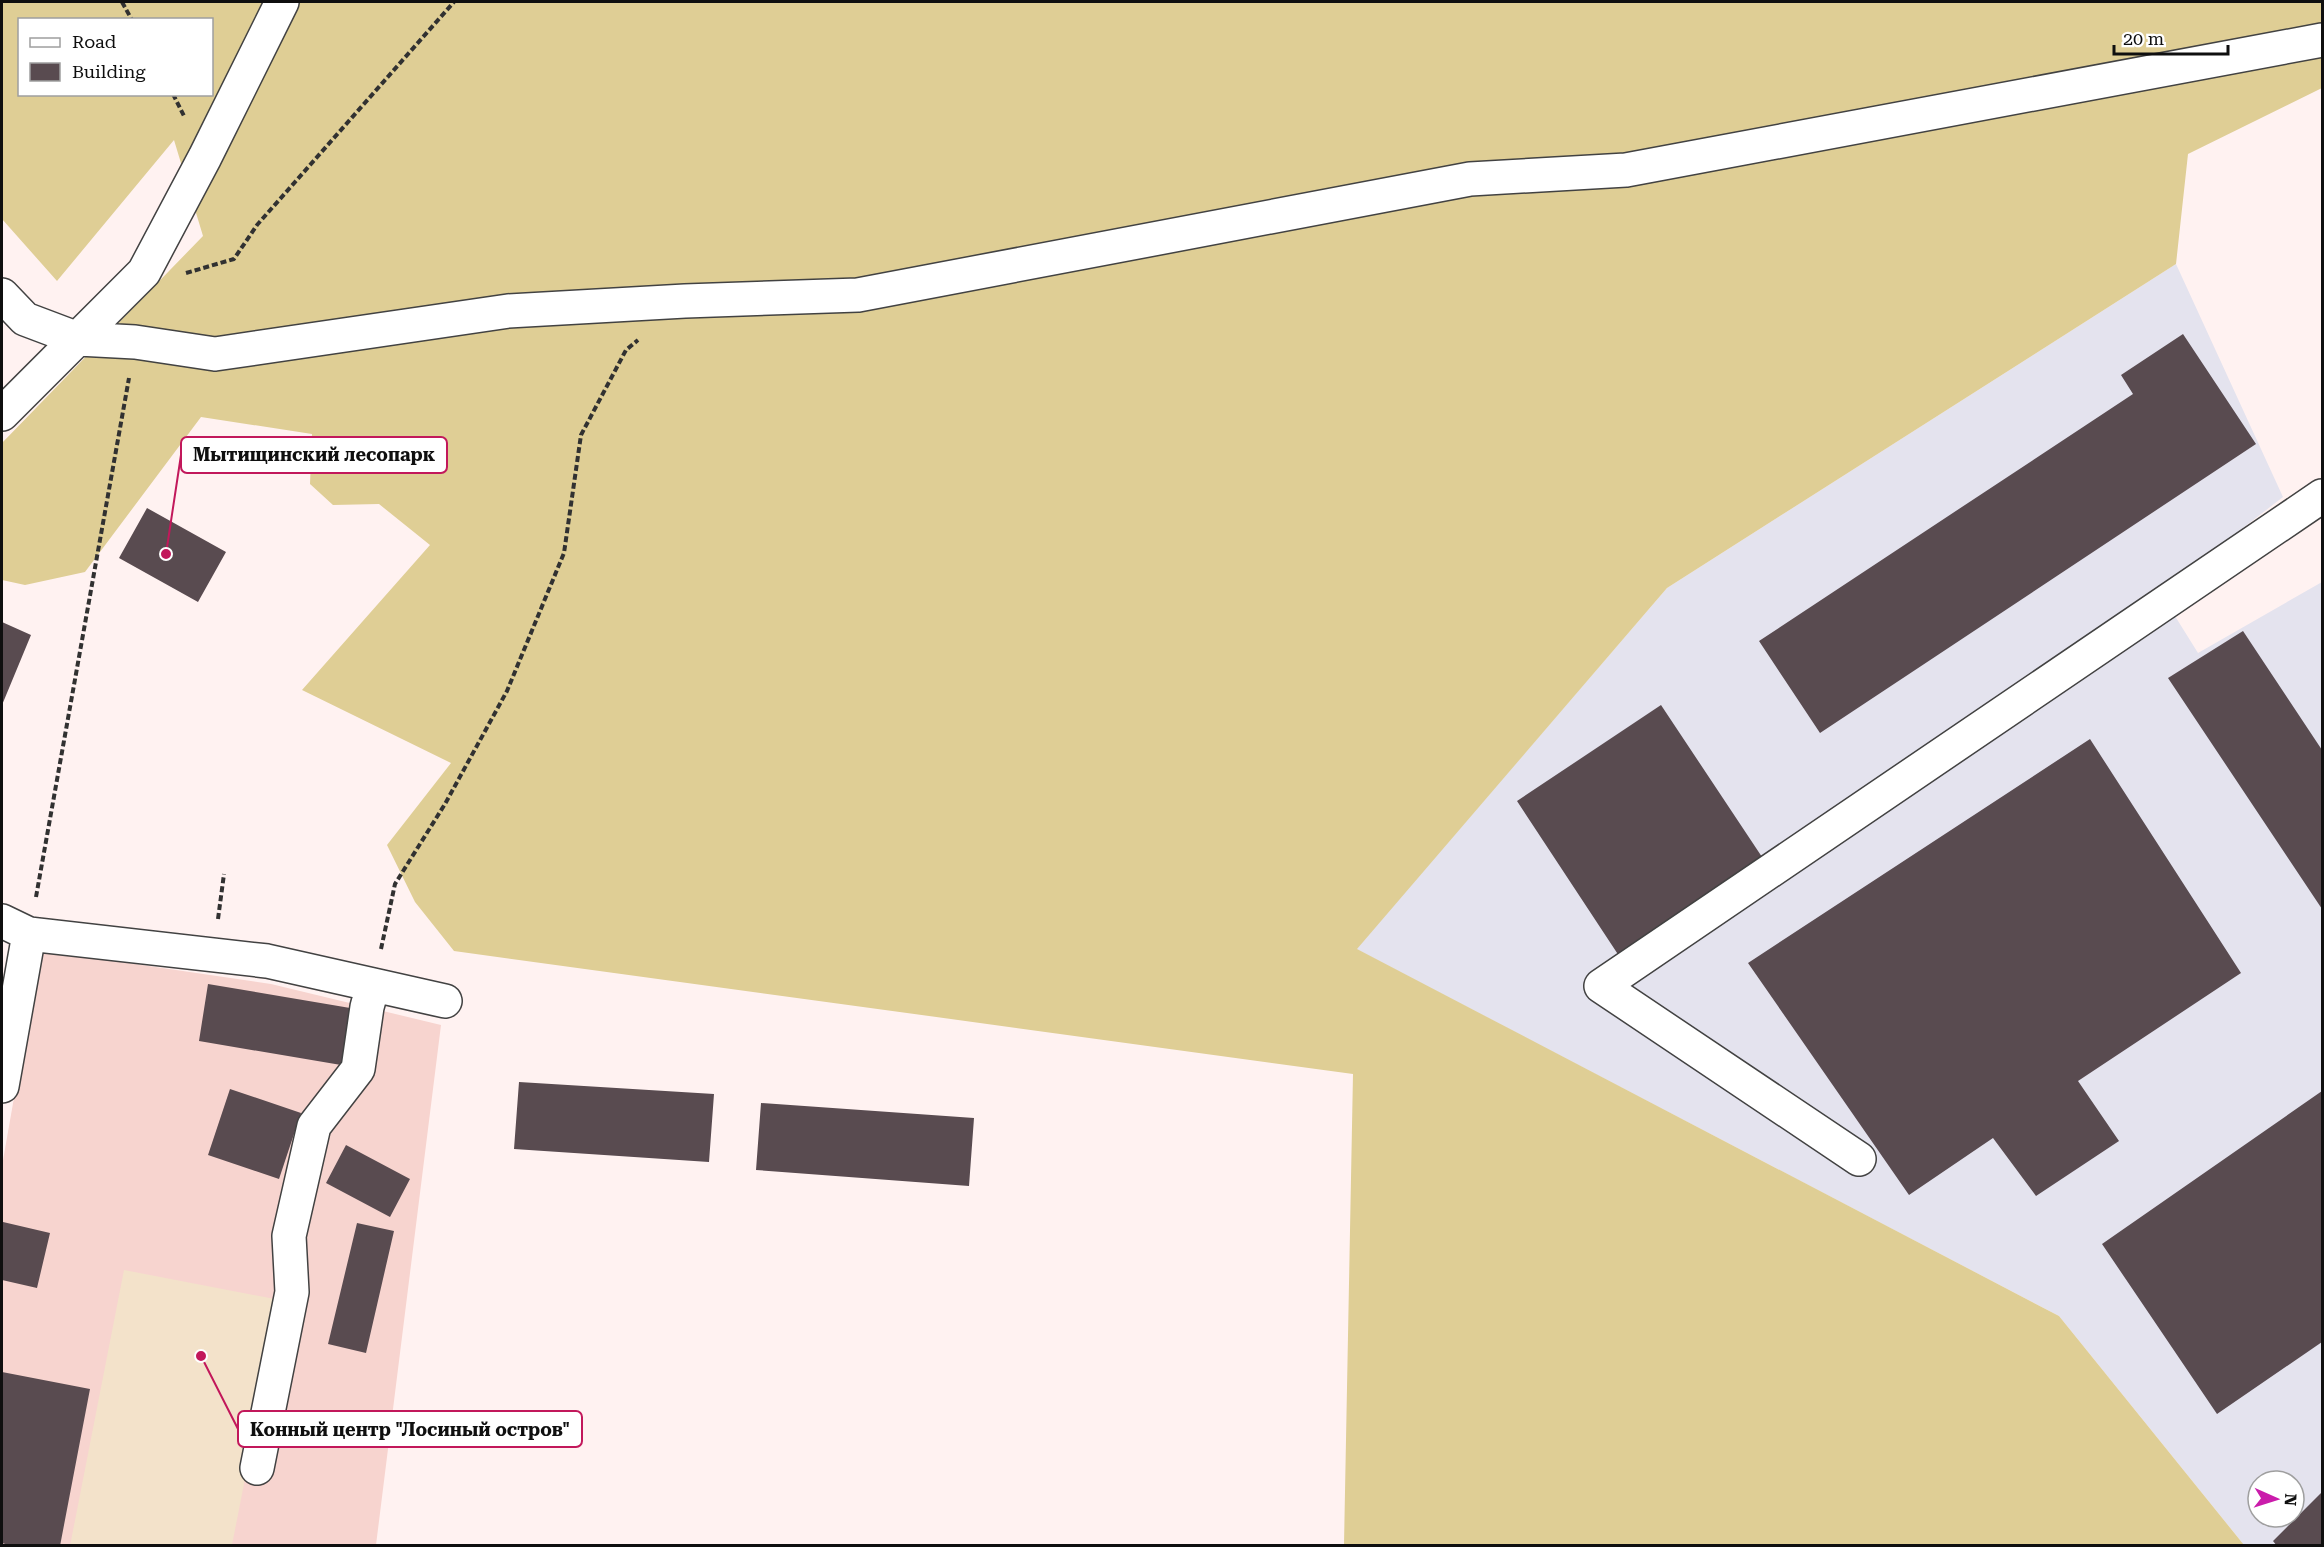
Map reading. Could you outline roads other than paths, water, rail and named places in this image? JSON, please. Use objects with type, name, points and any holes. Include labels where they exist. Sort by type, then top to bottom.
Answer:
[{"type":"street","points":[[2,414],[144,272],[206,157],[282,2]]},
{"type":"street","points":[[2,295],[26,319],[78,339],[135,342],[215,354],[508,310],[858,295],[1470,179],[1626,170],[2322,40]]},
{"type":"street","points":[[1859,1159],[1601,986],[2322,496]]},
{"type":"street","points":[[2,1086],[15,927],[267,961],[445,1001]]},
{"type":"street","points":[[257,1468],[292,1293],[289,1236],[314,1126],[358,1069],[367,1007],[373,985]]},
{"type":"place","name":"Мытищинский лесопарк","points":[[166,554]]},
{"type":"place","name":"Конный центр \"Лосиный остров\"","points":[[201,1356]]}]
